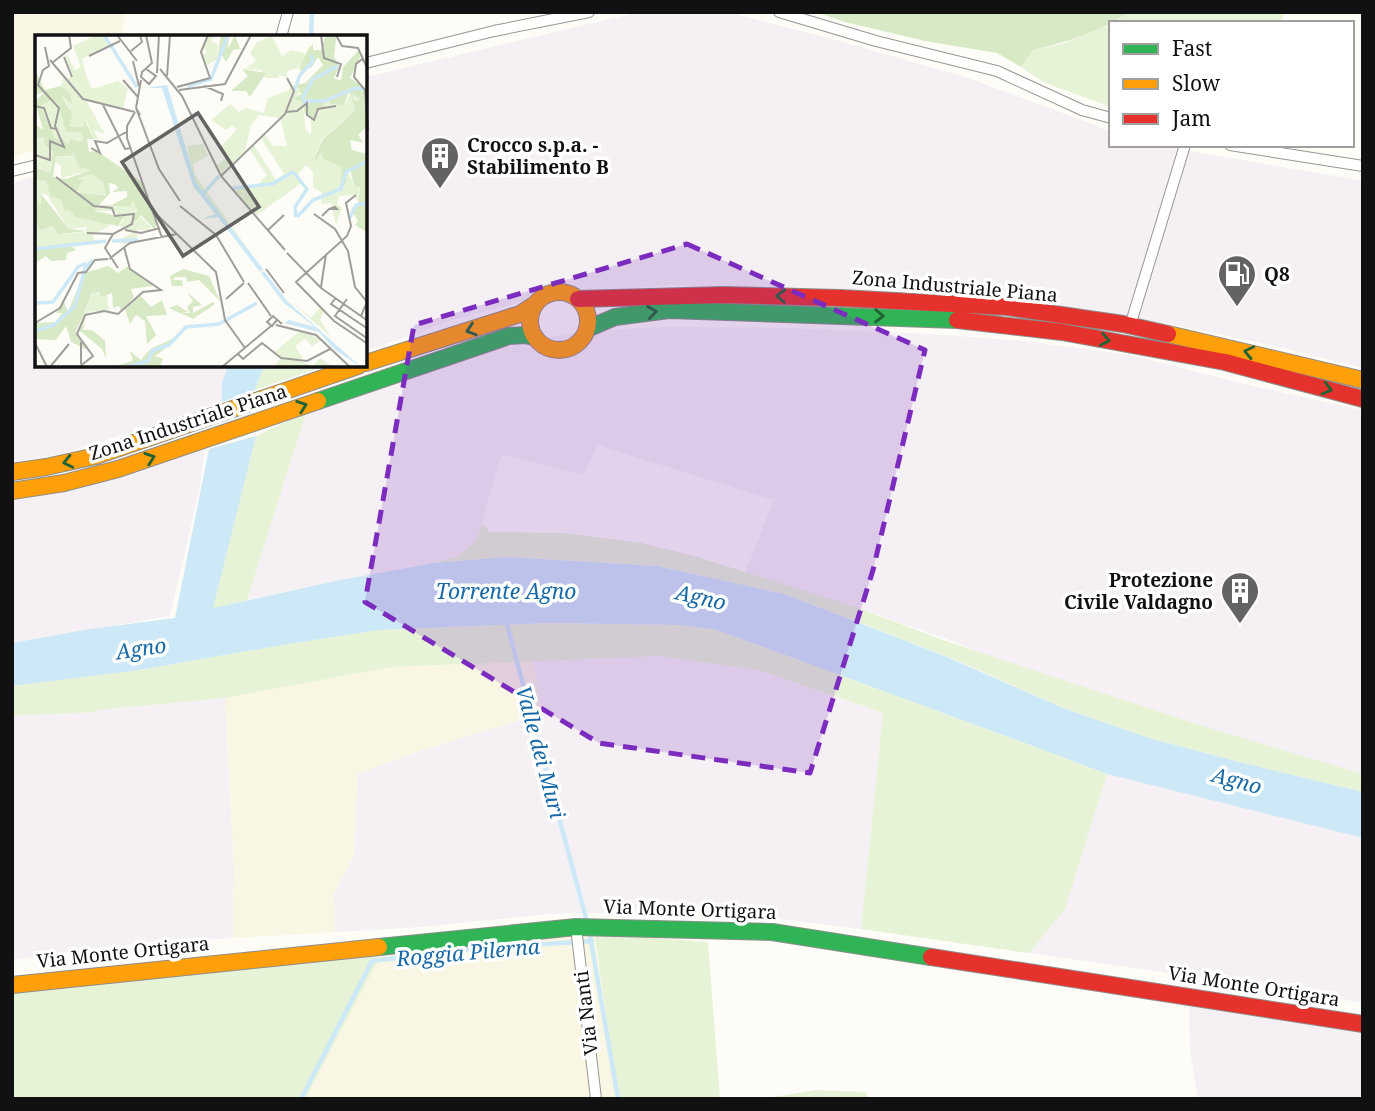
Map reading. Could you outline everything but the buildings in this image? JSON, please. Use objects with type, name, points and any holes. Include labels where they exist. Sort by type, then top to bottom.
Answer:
[{"type":"main road","points":[[368,362],[520,314],[550,293],[560,292],[578,299],[587,313],[587,330],[579,342],[564,350],[546,348],[534,337],[530,321],[534,305]]},
{"type":"main road","name":"Zona Industriale Piana","points":[[578,299],[723,295],[1007,307],[1130,326],[1363,380]]},
{"type":"main road","name":"Zona Industriale Piana","points":[[587,330],[615,317],[670,310],[947,319],[1062,332],[1225,362],[1363,399]]},
{"type":"main road","name":"Zona Industriale Piana","points":[[12,491],[64,484],[118,469],[509,336],[534,337]]},
{"type":"main road","name":"Zona Industriale Piana","points":[[12,472],[96,456],[352,368]]},
{"type":"main road","name":"Via Monte Ortigara","points":[[12,985],[576,927],[772,932],[1363,1024]]},
{"type":"street","points":[[282,35],[288,12]]},
{"type":"street","points":[[368,63],[589,12]]},
{"type":"street","points":[[779,12],[876,41],[997,71],[1082,110],[1109,117]]},
{"type":"street","points":[[1130,326],[1184,147]]},
{"type":"street","points":[[1243,147],[1363,166]]},
{"type":"street","points":[[12,172],[35,165]]},
{"type":"street","name":"Via Nanti","points":[[576,927],[596,1099]]},
{"type":"highlighted area","points":[[687,244],[925,350],[873,570],[810,773],[599,743],[365,602],[414,325]]},
{"type":"shaded area","points":[[12,12],[124,12],[123,35],[35,35],[35,151],[12,157]]},
{"type":"shaded area","points":[[639,12],[727,12],[965,77],[1109,130],[1109,147],[1174,147],[1363,181],[1363,368],[1190,328],[1082,309],[991,298],[897,290],[847,291],[672,285],[584,292],[517,303],[446,322],[368,350],[368,77]]},
{"type":"shaded area","points":[[35,177],[35,368],[227,368],[222,382],[222,402],[60,454],[12,462],[12,183]]},
{"type":"shaded area","points":[[653,327],[781,328],[933,334],[1032,342],[1130,355],[1363,410],[1363,774],[1073,689],[853,606],[745,573],[774,500],[597,445],[584,475],[502,454],[476,541],[457,556],[434,563],[247,600],[307,410],[493,350],[564,334]]},
{"type":"shaded area","points":[[205,447],[200,486],[170,616],[12,643],[12,501],[80,489]]},
{"type":"shaded area","points":[[658,656],[758,670],[883,713],[861,929],[749,915],[679,911],[549,914],[421,927],[335,932],[334,893],[354,856],[357,774],[417,752],[542,713],[533,660]]},
{"type":"shaded area","points":[[533,660],[542,713],[417,752],[358,774],[354,856],[334,893],[335,932],[233,938],[234,870],[225,698],[392,667]]},
{"type":"shaded area","points":[[225,698],[234,870],[233,938],[111,946],[12,960],[12,716],[96,712]]},
{"type":"shaded area","points":[[1107,774],[1363,838],[1363,1003],[1029,953],[1065,908]]},
{"type":"shaded area","points":[[595,936],[618,1099],[305,1099],[378,961],[376,951]]},
{"type":"shaded area","points":[[1189,1005],[1363,1032],[1363,1099],[1198,1099],[1190,1050]]},
{"type":"green space","points":[[815,12],[1130,12],[1084,35],[1033,50],[1021,67],[997,53],[925,41]]},
{"type":"green space","points":[[1130,12],[1284,12],[1279,21],[1116,21]]},
{"type":"green space","points":[[1109,25],[1109,106],[1045,83],[1021,67],[1033,50],[1062,44]]},
{"type":"green space","points":[[263,368],[319,368],[255,390]]},
{"type":"green space","points":[[307,410],[247,600],[212,609],[256,436]]},
{"type":"green space","points":[[482,524],[490,532],[564,533],[641,543],[694,556],[853,606],[946,641],[1196,724],[1363,774],[1363,792],[1149,738],[1063,708],[954,659],[784,594],[658,566],[506,557],[434,563],[458,556],[476,541]]},
{"type":"green space","points":[[548,623],[681,625],[717,630],[1107,774],[1065,909],[1029,953],[861,929],[883,713],[759,670],[658,656],[392,667],[225,698],[96,712],[12,716],[12,686],[139,670],[379,630]]},
{"type":"green space","points":[[595,936],[708,942],[720,1099],[618,1099]]},
{"type":"green space","points":[[376,951],[378,961],[305,1099],[12,1099],[12,986]]},
{"type":"green space","points":[[816,1090],[866,1092],[868,1099],[760,1099]]},
{"type":"water","points":[[227,368],[263,368],[255,390],[222,402],[222,382]]},
{"type":"water","name":"Torrente Agno","points":[[256,436],[213,608],[335,581],[434,563],[506,557],[657,566],[784,594],[945,656],[1063,708],[1149,738],[1363,792],[1363,838],[1107,774],[717,630],[681,625],[548,623],[379,630],[139,670],[12,686],[12,643],[175,618],[209,449]]},
{"type":"waterway","points":[[311,35],[312,12]]},
{"type":"waterway","name":"Valle dei Muri","points":[[506,621],[586,918]]},
{"type":"waterway","name":"Valle dei Muri","points":[[590,935],[618,1099]]},
{"type":"waterway","name":"Roggia Pilerna","points":[[301,1099],[372,961],[470,949],[592,941]]},
{"type":"traffic: fast","points":[[587,329],[615,317],[669,310],[957,320]]},
{"type":"traffic: fast","points":[[318,401],[509,336],[534,337]]},
{"type":"traffic: fast","points":[[379,947],[576,927],[772,932],[931,957]]},
{"type":"traffic: slow","points":[[559,292],[570,294],[583,305],[588,321],[586,332],[575,345],[559,350],[548,348],[535,337],[530,321],[532,310],[543,297],[559,292]]},
{"type":"traffic: slow","points":[[368,362],[520,314],[534,305]]},
{"type":"traffic: slow","points":[[1168,334],[1363,380]]},
{"type":"traffic: slow","points":[[12,472],[96,456],[352,368]]},
{"type":"traffic: slow","points":[[12,491],[64,483],[118,469],[318,401]]},
{"type":"traffic: slow","points":[[12,985],[379,947]]},
{"type":"traffic: jam","points":[[578,299],[723,295],[1007,307],[1123,324],[1168,334]]},
{"type":"traffic: jam","points":[[957,320],[1062,332],[1225,362],[1363,399]]},
{"type":"traffic: jam","points":[[931,957],[1363,1024]]},
{"type":"place","name":"Crocco s.p.a. - Stabilimento B","points":[[440,190]]},
{"type":"place","name":"Q8","points":[[1237,308]]},
{"type":"place","name":"Protezione Civile Valdagno","points":[[1240,625]]},
{"type":"water label","name":"Agno","points":[[701,597]]},
{"type":"water label","name":"Agno","points":[[141,648]]},
{"type":"water label","name":"Agno","points":[[1237,780]]}]
